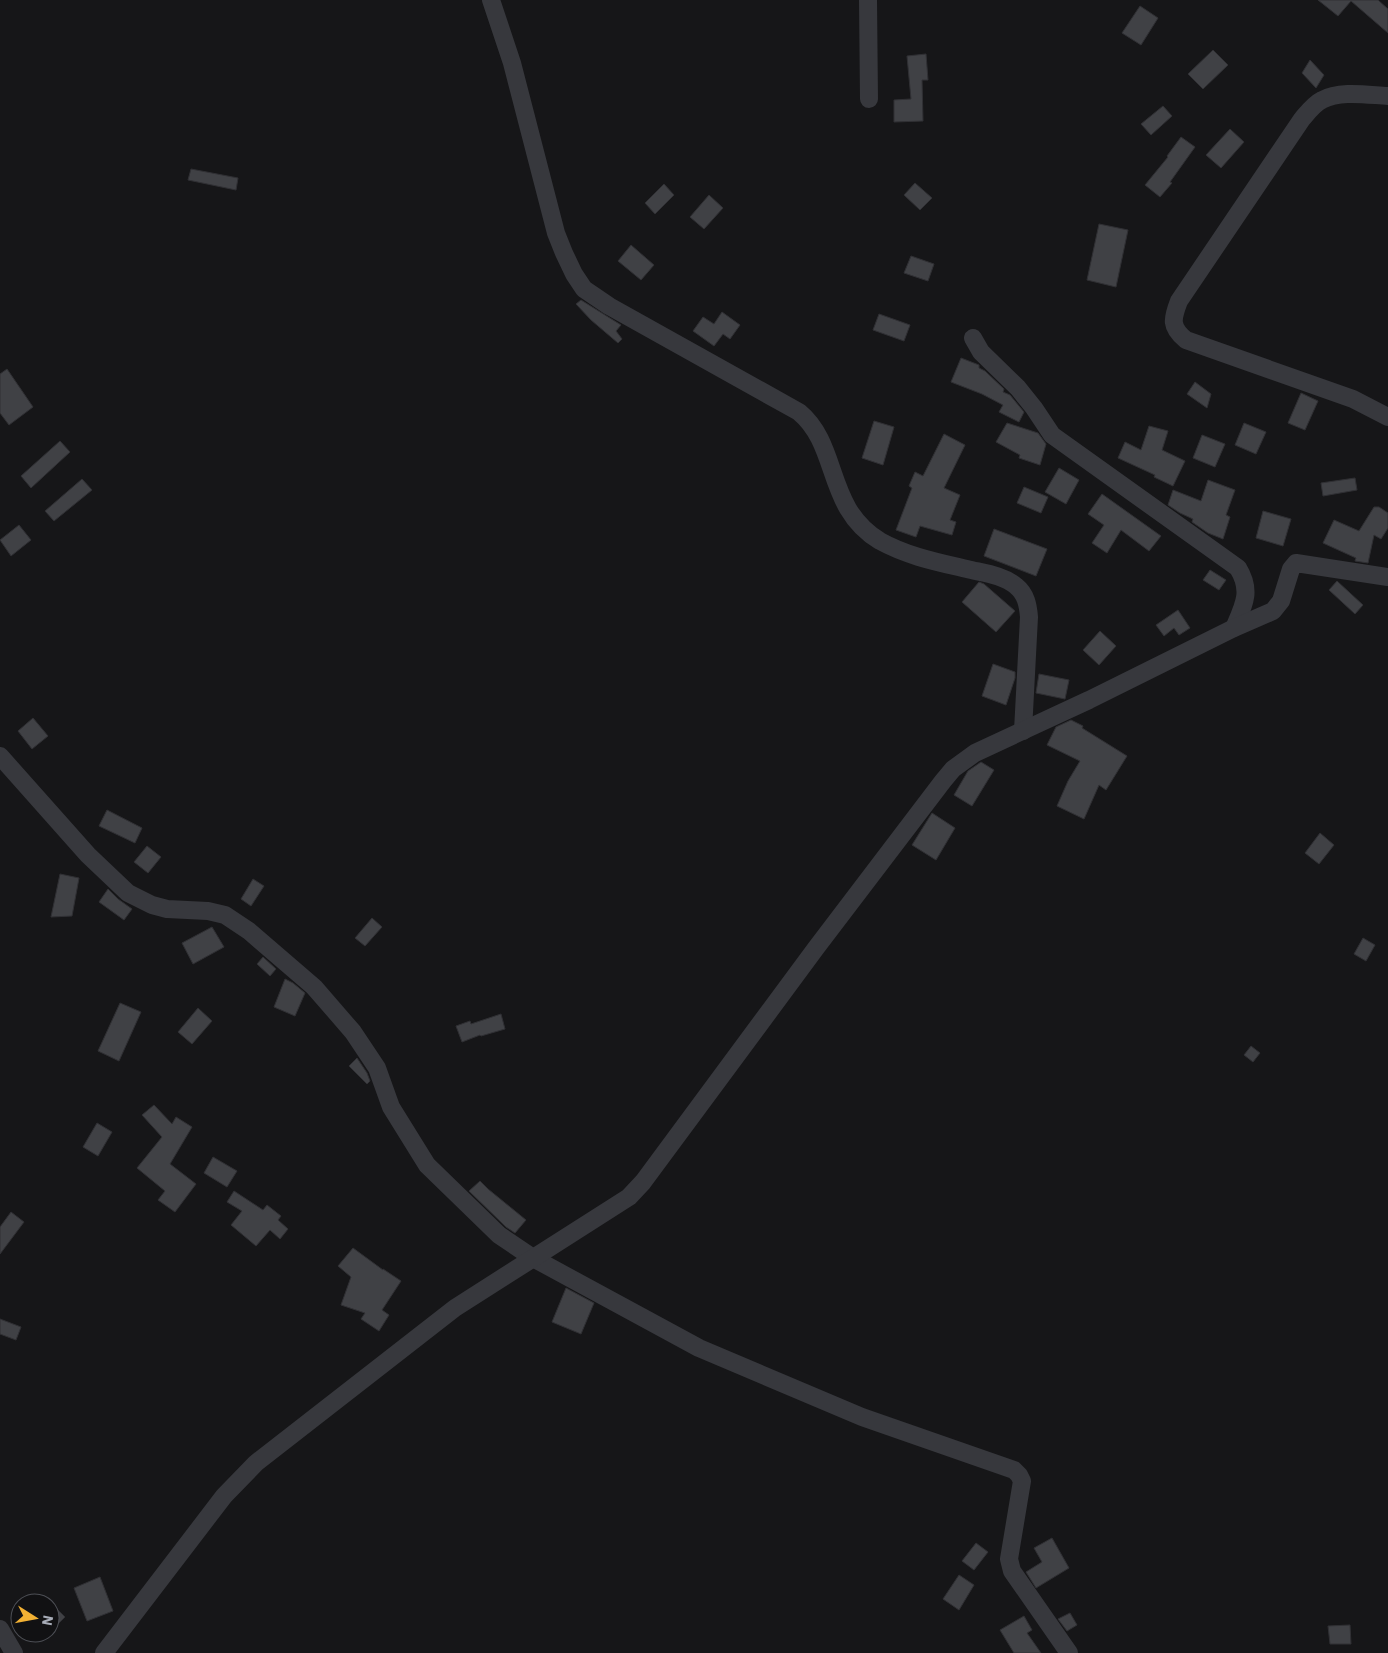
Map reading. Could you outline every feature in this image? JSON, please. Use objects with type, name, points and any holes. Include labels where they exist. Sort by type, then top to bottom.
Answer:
[{"type":"street","points":[[491,0],[512,63],[556,232],[574,274],[584,289],[609,306],[807,418],[818,434],[847,508],[858,523],[879,540],[901,551],[927,560],[990,574],[1007,580],[1023,593],[1029,617],[1023,731]]},
{"type":"street","points":[[868,0],[869,99]]},
{"type":"street","points":[[1388,96],[1335,96],[1322,100],[1302,118],[1179,301],[1173,323],[1178,333],[1186,340],[1353,399],[1388,417]]},
{"type":"street","points":[[973,338],[981,352],[1023,395],[1052,435],[1238,568],[1244,578],[1246,587],[1242,610],[1234,628]]},
{"type":"street","points":[[104,1653],[224,1496],[256,1463],[455,1308],[630,1197],[816,948],[953,769],[975,753],[1089,700],[1276,608],[1281,601],[1291,569],[1296,562],[1388,577]]},
{"type":"street","points":[[0,756],[88,855],[128,893],[152,905],[167,909],[208,911],[225,915],[249,931],[314,987],[353,1032],[377,1068],[391,1107],[427,1165],[499,1235],[533,1258],[700,1348],[862,1417],[1014,1470],[1022,1481],[1009,1565],[1069,1653]]},
{"type":"street","points":[[0,1629],[14,1653]]},
{"type":"building","points":[[1318,0],[1378,0],[1388,9],[1388,33],[1351,1],[1338,16]]},
{"type":"building","points":[[1140,6],[1158,18],[1141,45],[1122,33]]},
{"type":"building","points":[[1213,50],[1228,65],[1203,89],[1188,74]]},
{"type":"building","points":[[926,54],[928,80],[922,80],[923,121],[894,122],[894,100],[911,99],[907,56]]},
{"type":"building","points":[[1310,60],[1324,75],[1316,88],[1302,73]]},
{"type":"building","points":[[1163,106],[1172,116],[1151,135],[1141,124]]},
{"type":"building","points":[[1230,129],[1244,142],[1221,168],[1206,155]]},
{"type":"building","points":[[1181,137],[1195,147],[1170,182],[1172,183],[1160,197],[1145,185],[1168,157]]},
{"type":"building","points":[[191,169],[238,178],[236,190],[188,180]]},
{"type":"building","points":[[915,183],[932,198],[920,210],[904,195]]},
{"type":"building","points":[[664,184],[674,195],[655,214],[645,203]]},
{"type":"building","points":[[709,195],[723,208],[704,229],[690,217]]},
{"type":"building","points":[[1099,224],[1128,230],[1116,287],[1087,280]]},
{"type":"building","points":[[631,245],[654,265],[641,280],[618,261]]},
{"type":"building","points":[[911,256],[934,264],[928,281],[904,273]]},
{"type":"building","points":[[581,300],[621,325],[616,331],[622,339],[618,343],[591,320],[576,304]]},
{"type":"building","points":[[722,312],[740,325],[730,339],[723,334],[714,346],[693,331],[703,317],[714,324]]},
{"type":"building","points":[[879,314],[910,325],[904,341],[873,330]]},
{"type":"building","points":[[961,358],[979,365],[979,368],[985,371],[1004,389],[1003,392],[1010,395],[1024,412],[1019,422],[999,412],[1003,405],[982,394],[951,382]]},
{"type":"building","points":[[7,369],[33,407],[9,425],[0,413],[0,374]]},
{"type":"building","points":[[1195,382],[1211,394],[1207,408],[1187,394]]},
{"type":"building","points":[[1301,393],[1318,401],[1305,430],[1288,423]]},
{"type":"building","points":[[874,421],[894,427],[883,465],[862,458]]},
{"type":"building","points":[[1007,423],[1038,433],[1046,444],[1040,465],[1019,458],[1020,455],[996,442]]},
{"type":"building","points":[[1244,423],[1266,432],[1256,454],[1235,445]]},
{"type":"building","points":[[1149,426],[1168,431],[1162,450],[1185,461],[1173,486],[1154,477],[1155,475],[1118,458],[1125,442],[1141,450]]},
{"type":"building","points":[[944,434],[965,445],[944,488],[960,495],[950,520],[956,522],[952,535],[920,526],[916,537],[896,530],[912,488],[909,486],[915,472],[923,476]]},
{"type":"building","points":[[1202,435],[1225,444],[1215,467],[1193,458]]},
{"type":"building","points":[[60,441],[70,452],[31,488],[21,476]]},
{"type":"building","points":[[1059,468],[1079,480],[1066,504],[1045,492]]},
{"type":"building","points":[[1355,478],[1357,490],[1323,496],[1321,483]]},
{"type":"building","points":[[82,479],[92,490],[54,521],[45,511]]},
{"type":"building","points":[[1208,480],[1235,490],[1226,515],[1230,517],[1223,539],[1208,533],[1192,522],[1193,519],[1168,505],[1173,490],[1201,501]]},
{"type":"building","points":[[1024,487],[1048,497],[1041,513],[1017,503]]},
{"type":"building","points":[[1102,494],[1161,536],[1149,551],[1121,530],[1107,553],[1092,543],[1104,525],[1088,514]]},
{"type":"building","points":[[1374,507],[1379,507],[1388,513],[1388,528],[1381,539],[1374,535],[1368,563],[1355,561],[1356,558],[1323,543],[1334,520],[1359,531]]},
{"type":"building","points":[[1263,511],[1291,519],[1283,546],[1256,538]]},
{"type":"building","points":[[19,525],[31,540],[11,556],[0,540]]},
{"type":"building","points":[[994,529],[1047,549],[1036,576],[984,556]]},
{"type":"building","points":[[1210,570],[1226,580],[1219,590],[1203,580]]},
{"type":"building","points":[[1337,581],[1363,605],[1355,614],[1329,590]]},
{"type":"building","points":[[979,582],[984,584],[1015,611],[996,632],[962,602]]},
{"type":"building","points":[[1178,610],[1190,628],[1179,635],[1174,628],[1164,636],[1156,625]]},
{"type":"building","points":[[1100,631],[1116,646],[1099,665],[1083,650]]},
{"type":"building","points":[[993,664],[1015,672],[1015,678],[1006,705],[982,696]]},
{"type":"building","points":[[1039,674],[1069,680],[1065,699],[1036,693]]},
{"type":"building","points":[[33,718],[48,736],[32,749],[18,731]]},
{"type":"building","points":[[1071,720],[1127,756],[1106,790],[1099,785],[1084,819],[1057,806],[1068,781],[1080,761],[1047,745],[1056,727]]},
{"type":"building","points":[[981,762],[994,770],[972,806],[954,795],[968,771]]},
{"type":"building","points":[[107,810],[142,828],[135,843],[99,826]]},
{"type":"building","points":[[932,813],[955,828],[936,860],[912,845]]},
{"type":"building","points":[[1320,833],[1334,845],[1319,864],[1305,853]]},
{"type":"building","points":[[147,846],[161,857],[148,873],[134,862]]},
{"type":"building","points":[[60,874],[79,878],[72,916],[51,917]]},
{"type":"building","points":[[253,879],[264,886],[251,906],[241,899]]},
{"type":"building","points":[[108,889],[132,909],[124,920],[99,902]]},
{"type":"building","points":[[372,918],[382,927],[365,946],[355,938]]},
{"type":"building","points":[[212,927],[224,947],[193,964],[182,943]]},
{"type":"building","points":[[1363,938],[1375,945],[1366,961],[1354,954]]},
{"type":"building","points":[[263,957],[276,969],[270,976],[257,964]]},
{"type":"building","points":[[285,979],[305,993],[295,1016],[274,1007]]},
{"type":"building","points":[[120,1003],[141,1012],[119,1061],[98,1051]]},
{"type":"building","points":[[198,1008],[212,1021],[192,1044],[178,1032]]},
{"type":"building","points":[[501,1014],[505,1029],[462,1042],[456,1026],[470,1021],[471,1024]]},
{"type":"building","points":[[1251,1046],[1260,1053],[1253,1062],[1244,1055]]},
{"type":"building","points":[[357,1058],[367,1073],[370,1081],[367,1084],[349,1066]]},
{"type":"building","points":[[154,1105],[172,1124],[176,1117],[192,1127],[170,1164],[196,1184],[175,1212],[158,1200],[165,1191],[137,1168],[162,1137],[142,1115]]},
{"type":"building","points":[[97,1123],[112,1132],[98,1156],[83,1147]]},
{"type":"building","points":[[213,1157],[237,1171],[227,1187],[204,1173]]},
{"type":"building","points":[[480,1181],[526,1220],[515,1233],[506,1227],[469,1191]]},
{"type":"building","points":[[234,1191],[263,1210],[267,1205],[281,1216],[278,1220],[288,1229],[280,1239],[270,1230],[256,1246],[231,1225],[242,1211],[227,1202]]},
{"type":"building","points":[[11,1212],[24,1222],[0,1254],[0,1227]]},
{"type":"building","points":[[353,1248],[401,1281],[382,1310],[389,1315],[379,1331],[361,1319],[365,1313],[341,1305],[351,1277],[338,1266]]},
{"type":"building","points":[[566,1288],[594,1303],[581,1334],[552,1322]]},
{"type":"building","points":[[0,1319],[21,1327],[16,1340],[0,1334]]},
{"type":"building","points":[[1052,1538],[1069,1568],[1036,1588],[1026,1572],[1042,1562],[1034,1548]]},
{"type":"building","points":[[976,1543],[988,1552],[974,1570],[962,1561]]},
{"type":"building","points":[[959,1575],[974,1585],[959,1610],[943,1599]]},
{"type":"building","points":[[100,1577],[113,1611],[87,1621],[74,1588]]},
{"type":"building","points":[[60,1612],[65,1617],[60,1622]]},
{"type":"building","points":[[1070,1613],[1077,1625],[1067,1631],[1058,1619]]},
{"type":"building","points":[[1024,1616],[1032,1630],[1027,1633],[1041,1653],[1014,1653],[1000,1630]]},
{"type":"building","points":[[1350,1625],[1351,1644],[1330,1644],[1328,1626]]}]
